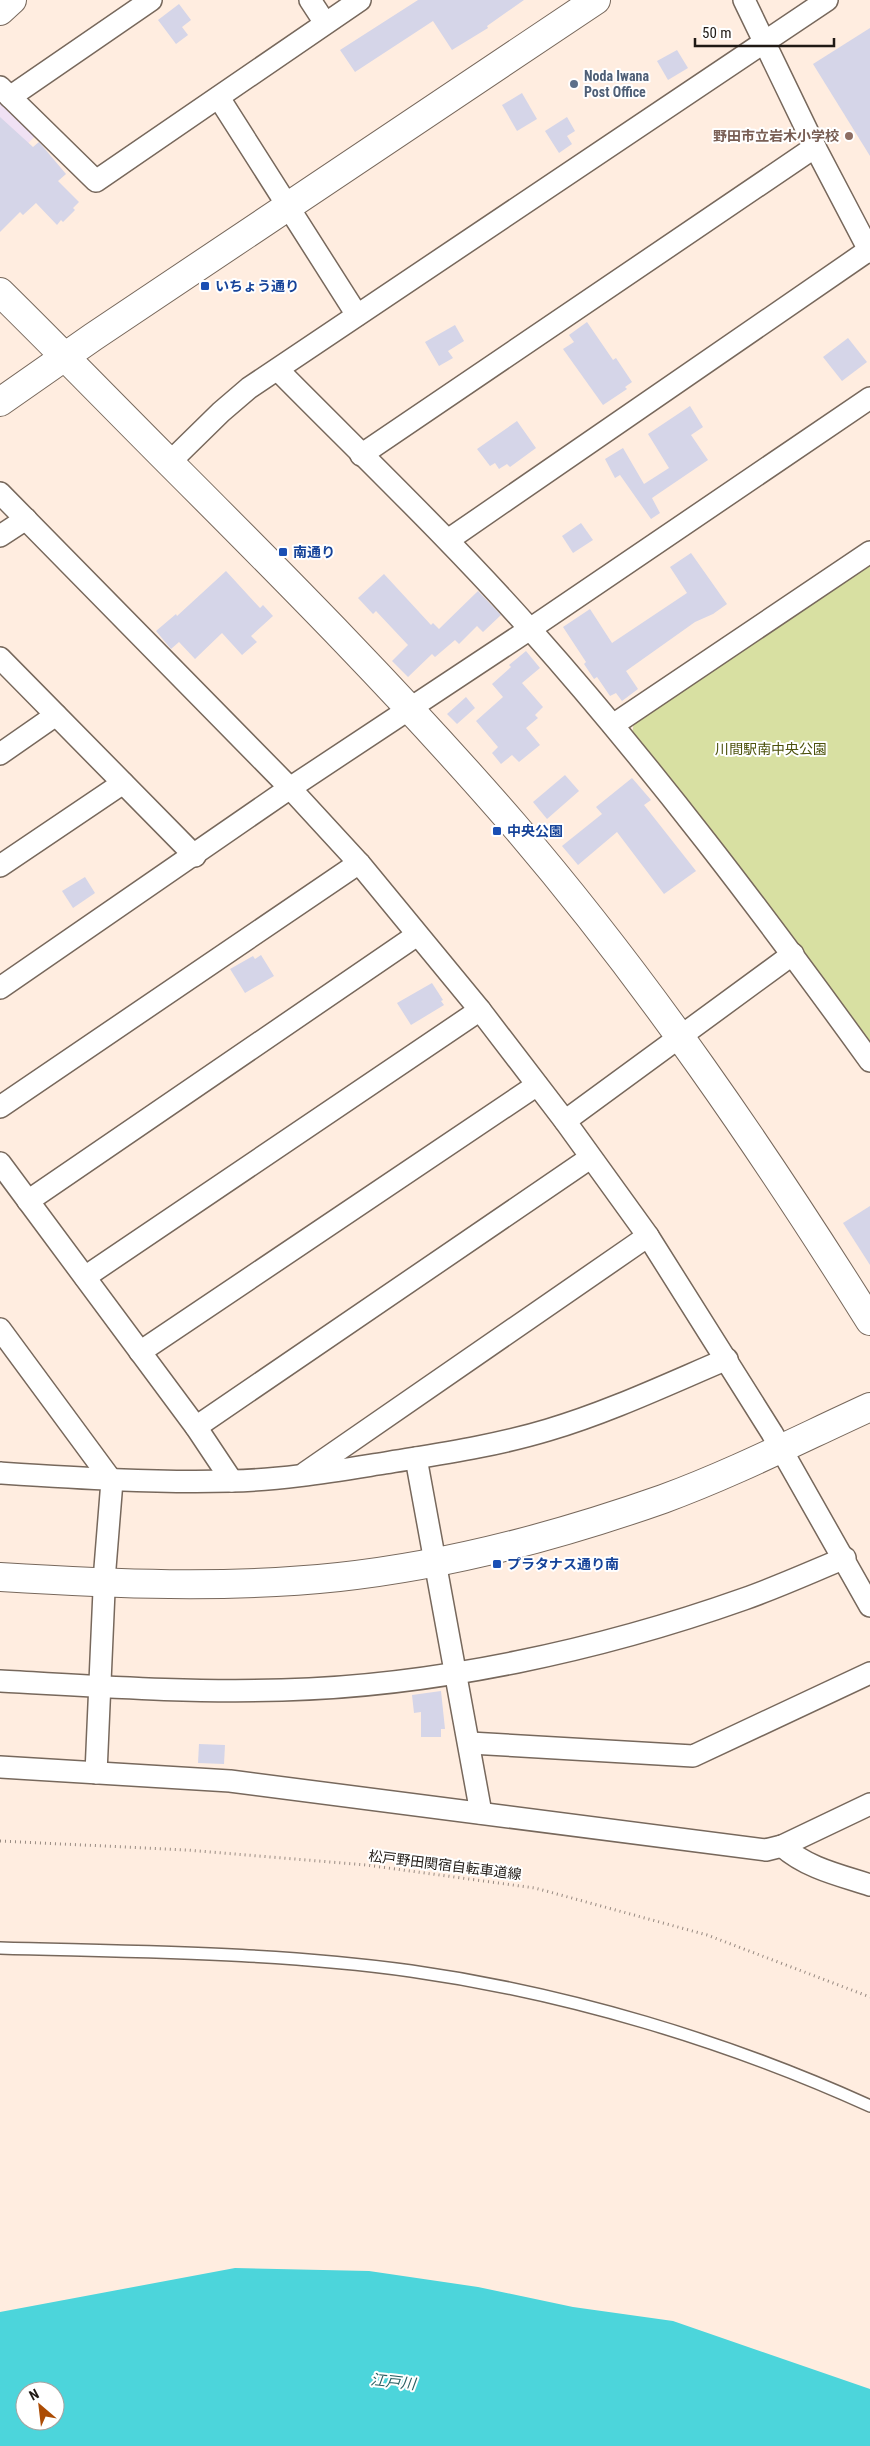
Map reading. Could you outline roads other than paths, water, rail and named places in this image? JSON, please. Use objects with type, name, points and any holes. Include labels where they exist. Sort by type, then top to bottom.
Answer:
[{"type":"street","points":[[0,11],[12,0]]},
{"type":"street","points":[[151,0],[5,92],[96,181],[360,0]]},
{"type":"street","points":[[310,0],[325,23]]},
{"type":"street","points":[[0,402],[596,0]]},
{"type":"street","points":[[448,540],[870,251],[816,147],[766,41],[744,0]]},
{"type":"street","points":[[170,462],[249,388],[827,0]]},
{"type":"street","points":[[219,98],[357,315]]},
{"type":"street","points":[[361,455],[816,147]]},
{"type":"street","points":[[0,292],[280,572],[411,708],[515,826],[610,943],[680,1036],[798,1208],[870,1321]]},
{"type":"street","points":[[278,370],[448,540],[530,629],[613,725],[793,954],[870,1061]]},
{"type":"street","points":[[0,988],[195,856],[290,788],[530,629],[870,398]]},
{"type":"street","points":[[0,493],[290,788],[359,863],[480,1010],[536,1085],[565,1120],[590,1158],[648,1236],[781,1447],[845,1558],[870,1606]]},
{"type":"street","points":[[0,536],[26,519]]},
{"type":"street","points":[[613,725],[870,552]]},
{"type":"street","points":[[0,658],[195,856]]},
{"type":"street","points":[[0,754],[56,715]]},
{"type":"street","points":[[0,866],[123,783]]},
{"type":"street","points":[[0,1107],[359,863]]},
{"type":"street","points":[[28,1201],[417,934]]},
{"type":"street","points":[[565,1120],[793,954]]},
{"type":"street","points":[[85,1277],[480,1010]]},
{"type":"street","points":[[140,1352],[536,1085]]},
{"type":"street","points":[[196,1427],[590,1158]]},
{"type":"street","points":[[0,1162],[196,1427],[232,1481]]},
{"type":"street","points":[[302,1474],[648,1236]]},
{"type":"street","points":[[0,1329],[112,1481],[96,1773]]},
{"type":"street","points":[[0,1473],[112,1481],[232,1481],[302,1474],[416,1458],[482,1446],[548,1430],[636,1398],[727,1359]]},
{"type":"street","points":[[0,1577],[106,1583],[220,1584],[340,1577],[435,1563],[504,1547],[616,1515],[698,1484],[870,1407]]},
{"type":"street","points":[[416,1458],[470,1743],[481,1813]]},
{"type":"street","points":[[0,1680],[158,1690],[282,1690],[371,1684],[456,1672],[554,1654],[646,1630],[746,1598],[845,1558]]},
{"type":"street","points":[[470,1743],[693,1756],[870,1673]]},
{"type":"street","points":[[0,1767],[230,1781],[766,1850],[782,1846],[870,1804]]},
{"type":"street","points":[[782,1846],[797,1859],[870,1886]]},
{"type":"lane","points":[[0,1948],[296,1960],[411,1971],[493,1985],[596,2008],[747,2056],[870,2106]]},
{"type":"water","name":"江戸川","points":[[235,2268],[369,2271],[478,2287],[573,2307],[673,2321],[870,2389],[870,2446],[0,2446],[0,2312]]},
{"type":"place","name":"Noda Iwana Post Office","points":[[574,84]]},
{"type":"place","name":"野田市立岩木小学校","points":[[849,136]]},
{"type":"place","name":"いちょう通り","points":[[205,286]]},
{"type":"place","name":"南通り","points":[[283,552]]},
{"type":"place","name":"中央公園","points":[[497,831]]},
{"type":"place","name":"プラタナス通り南","points":[[497,1564]]},
{"type":"park label","name":"川間駅南中央公園","points":[[771,749]]}]
